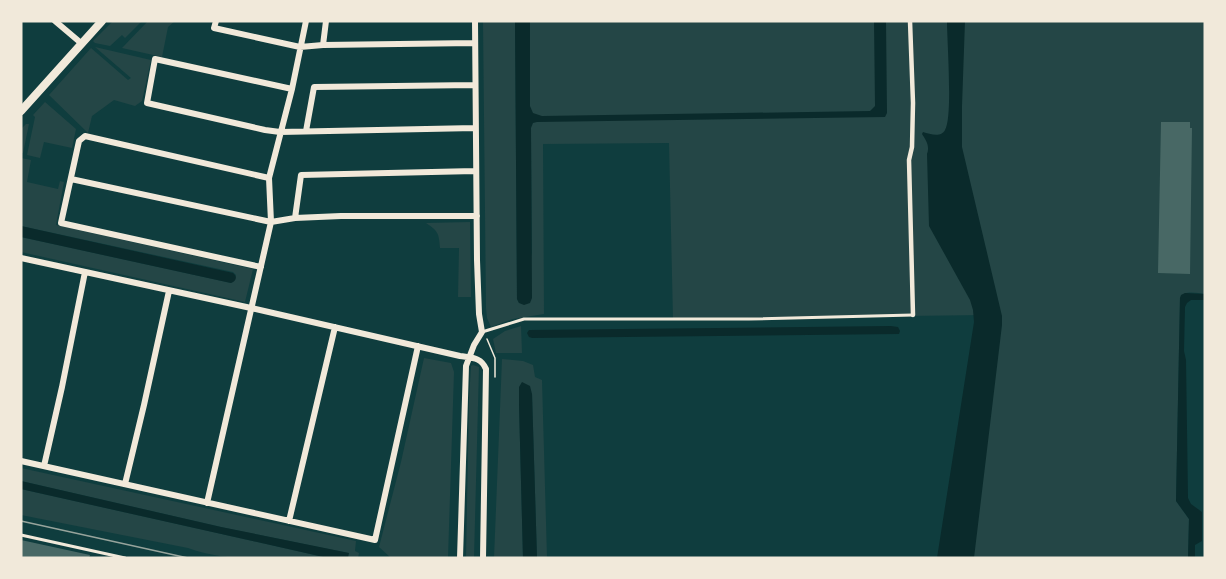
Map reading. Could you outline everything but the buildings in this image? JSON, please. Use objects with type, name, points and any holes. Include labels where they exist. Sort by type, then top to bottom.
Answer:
[{"type":"street","points":[[55,21],[81,43]]},
{"type":"street","points":[[21,111],[102,21]]},
{"type":"street","points":[[216,21],[214,28],[300,47],[475,43]]},
{"type":"street","points":[[207,503],[271,222],[269,178],[292,89],[306,21]]},
{"type":"street","points":[[323,45],[326,21]]},
{"type":"street","points":[[460,558],[466,366],[482,332],[479,314],[475,21]]},
{"type":"street","points":[[910,21],[913,103],[912,147],[909,160],[913,315]]},
{"type":"street","points":[[292,89],[156,58],[147,103],[280,132],[475,128]]},
{"type":"street","points":[[306,131],[314,87],[475,85]]},
{"type":"street","points":[[261,267],[61,223],[79,141],[85,136],[269,178]]},
{"type":"street","points":[[295,218],[301,175],[476,171]]},
{"type":"street","points":[[71,179],[271,222],[295,218],[341,216],[477,216]]},
{"type":"street","points":[[21,258],[484,362],[486,369],[483,558]]},
{"type":"street","points":[[44,466],[85,272]]},
{"type":"street","points":[[125,484],[169,291]]},
{"type":"street","points":[[289,521],[335,327]]},
{"type":"street","points":[[21,461],[375,540],[418,346]]},
{"type":"lane","points":[[482,332],[524,319],[749,319],[913,315]]},
{"type":"lane","points":[[21,535],[125,558]]},
{"type":"shaded area","points":[[113,21],[142,21],[125,38],[122,35],[110,46],[95,43],[93,41]]},
{"type":"shaded area","points":[[148,21],[175,21],[168,27],[162,57],[122,48]]},
{"type":"shaded area","points":[[483,21],[515,21],[517,299],[519,303],[532,253],[531,142],[521,21],[1205,21],[1205,294],[1187,293],[1180,298],[1176,501],[1189,519],[1188,558],[958,558],[986,315],[673,319],[669,143],[543,144],[544,314],[513,319],[491,327],[486,308]]},
{"type":"shaded area","points":[[515,21],[530,21],[530,106],[533,113],[542,116],[870,111],[875,106],[874,21],[886,21],[887,113],[885,117],[533,123],[531,128],[532,298],[530,303],[524,305],[517,299]]},
{"type":"shaded area","points":[[947,21],[965,21],[962,147],[1002,316],[974,558],[937,558],[974,322],[970,300],[929,226],[928,148],[922,134],[923,132],[941,134],[947,122],[949,95]]},
{"type":"shaded area","points":[[95,47],[151,60],[142,101],[135,106],[114,100],[92,116],[88,133],[49,95],[91,48],[128,80],[131,78]]},
{"type":"shaded area","points":[[45,102],[76,129],[72,148],[44,142],[40,158],[27,155],[35,117],[33,115]]},
{"type":"shaded area","points":[[29,124],[23,153],[21,153],[21,129]]},
{"type":"shaded area","points":[[21,158],[31,160],[27,182],[58,189],[60,181],[64,182],[56,225],[253,269],[245,302],[21,252],[21,237],[231,283],[236,275],[233,272],[21,226]]},
{"type":"shaded area","points":[[470,222],[471,297],[458,297],[459,248],[440,248],[437,233],[426,223]]},
{"type":"shaded area","points":[[21,226],[233,273],[236,279],[231,283],[21,237]]},
{"type":"shaded area","points":[[1185,293],[1205,294],[1205,300],[1191,300],[1185,307],[1188,498],[1191,504],[1202,512],[1202,541],[1195,545],[1195,558],[1188,558],[1189,519],[1176,501],[1180,298]]},
{"type":"shaded area","points":[[521,326],[522,353],[496,353],[493,339],[505,331]]},
{"type":"shaded area","points":[[898,327],[899,334],[532,338],[527,333],[529,330]]},
{"type":"shaded area","points":[[424,358],[451,363],[454,372],[448,558],[391,558],[379,547]]},
{"type":"shaded area","points":[[502,359],[523,361],[533,365],[535,377],[542,380],[547,558],[537,558],[532,394],[519,404],[523,558],[494,558]]},
{"type":"shaded area","points":[[471,366],[479,367],[474,558],[466,558],[469,399]]},
{"type":"shaded area","points":[[522,382],[530,386],[532,394],[537,558],[523,558],[519,404],[519,387]]},
{"type":"shaded area","points":[[21,468],[356,541],[355,551],[359,553],[358,558],[348,558],[348,553],[221,527],[21,481]]},
{"type":"shaded area","points":[[21,481],[221,527],[349,553],[348,558],[328,558],[21,489]]},
{"type":"shaded area","points":[[21,489],[328,558],[257,559],[222,556],[21,515]]},
{"type":"tram line","points":[[21,521],[188,558]]}]
